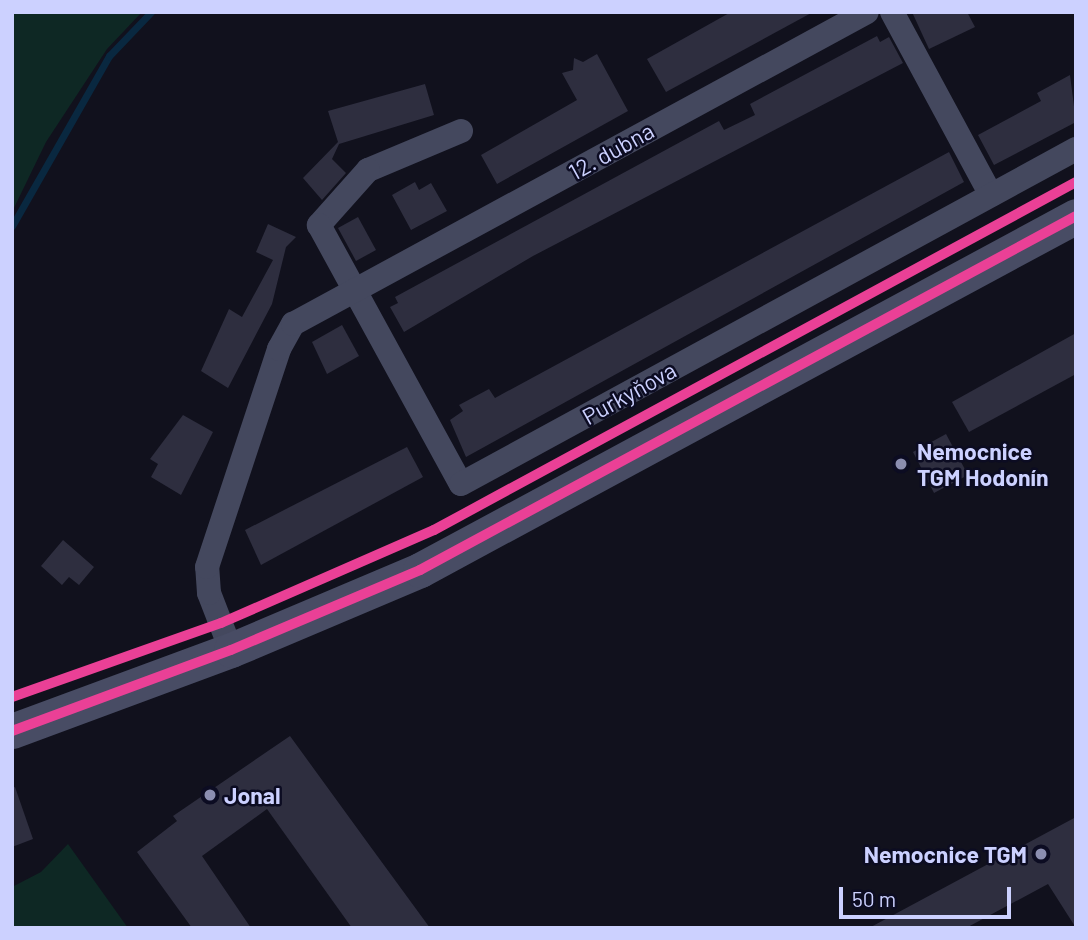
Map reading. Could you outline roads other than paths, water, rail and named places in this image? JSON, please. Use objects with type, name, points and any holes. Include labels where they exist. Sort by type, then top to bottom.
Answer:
[{"type":"street","name":"12. dubna","points":[[231,650],[209,593],[207,567],[279,349],[293,324],[867,12]]},
{"type":"street","points":[[892,12],[991,195]]},
{"type":"street","points":[[356,290],[319,225],[324,217],[368,170],[461,131]]},
{"type":"street","name":"Purkyňova","points":[[356,290],[461,484],[1076,149]]},
{"type":"street","points":[[12,731],[231,650],[420,570],[1076,216]]},
{"type":"waterway","points":[[12,226],[109,56],[151,12]]},
{"type":"place","name":"Nemocnice TGM Hodonín","points":[[901,464]]},
{"type":"place","name":"Jonal","points":[[210,795]]},
{"type":"place","name":"Nemocnice TGM","points":[[1041,854]]}]
